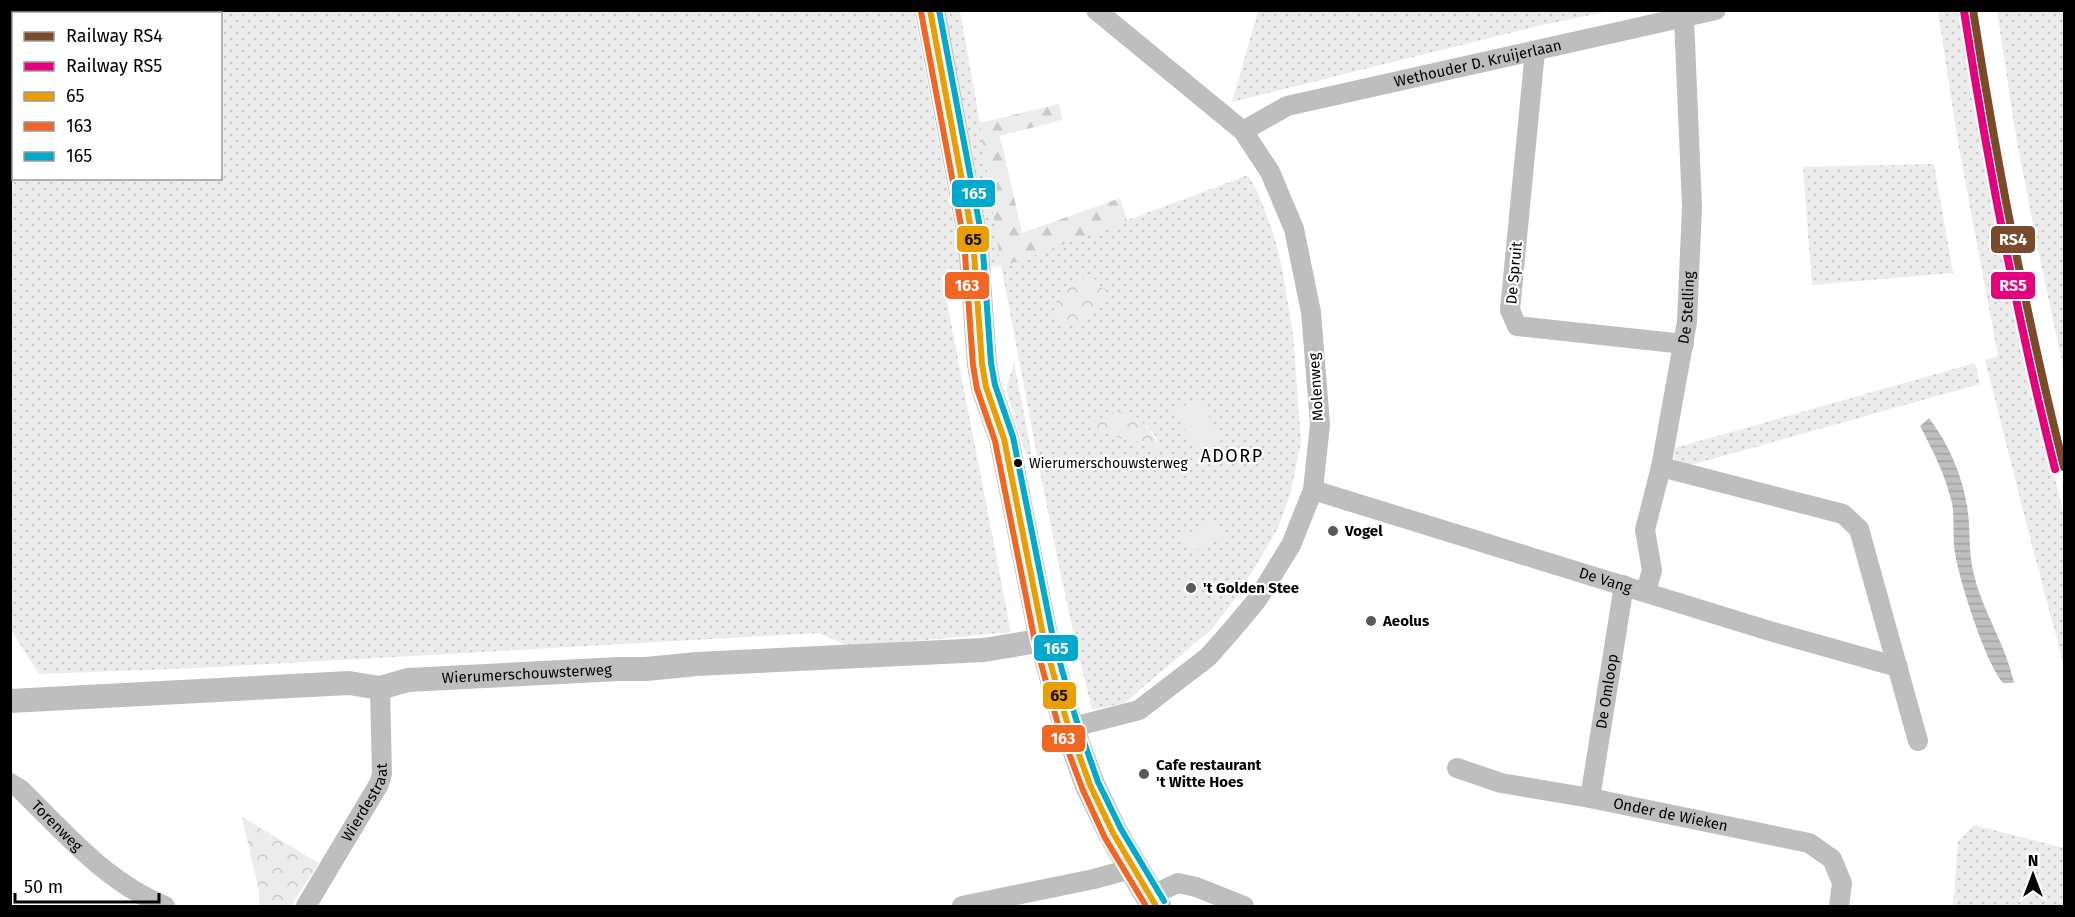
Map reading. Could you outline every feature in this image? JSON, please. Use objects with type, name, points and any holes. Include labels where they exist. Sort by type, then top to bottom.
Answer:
[{"type":"main road","points":[[930,10],[973,240],[995,321],[1004,439],[1044,640],[1069,728],[1099,806],[1153,901]]},
{"type":"street","name":"Molenweg","points":[[1069,728],[1139,710],[1208,657],[1257,600],[1291,545],[1313,490],[1320,424],[1311,312],[1294,229],[1270,172],[1244,131],[1096,10]]},
{"type":"street","name":"Wethouder D. Kruijerlaan","points":[[1244,131],[1287,106],[1716,10]]},
{"type":"street","name":"De Stelling","points":[[1646,592],[1652,570],[1645,530],[1661,467],[1687,322],[1692,207],[1684,18]]},
{"type":"street","name":"De Spruit","points":[[1535,51],[1510,310],[1517,326],[1684,344]]},
{"type":"street","points":[[1661,467],[1844,514],[1859,529],[1918,741]]},
{"type":"street","name":"De Vang","points":[[1313,490],[1773,632],[1898,667]]},
{"type":"street","name":"De Omloop","points":[[1590,798],[1624,585]]},
{"type":"street","name":"Wierumerschouwsterweg","points":[[10,701],[350,683],[381,688],[408,680],[984,650],[1044,640]]},
{"type":"street","name":"Wierdestraat","points":[[306,906],[379,784],[382,774],[381,688]]},
{"type":"street","name":"Onder de Wieken","points":[[1457,768],[1501,783],[1590,798],[1809,843],[1832,859],[1842,883],[1839,906]]},
{"type":"street","name":"Torenweg","points":[[10,783],[20,789],[112,877],[143,898],[165,906]]},
{"type":"street","points":[[962,906],[1094,879],[1134,868]]},
{"type":"street","points":[[1153,901],[1178,883],[1196,886],[1244,906]]},
{"type":"green space","points":[[1258,10],[1610,11],[1542,25],[1232,102]]},
{"type":"green space","points":[[11,11],[914,11],[963,272],[942,276],[1011,632],[850,647],[819,633],[197,668],[39,674],[11,630]]},
{"type":"green space","points":[[940,11],[960,11],[980,123],[1001,265],[1016,262],[1248,175],[1259,195],[1275,239],[1293,334],[1301,442],[1290,495],[1278,528],[1237,596],[1212,629],[1124,703],[1092,710],[1055,544],[1001,266],[988,267]],"holes":[[[1075,278],[1098,280],[1101,288],[1057,299]],[[1147,426],[1156,437],[1158,449],[1138,441],[1118,438],[1114,431],[1106,430]]]},
{"type":"green space","points":[[1938,11],[1962,11],[1974,108],[2017,322],[2064,515],[2064,666],[1985,360],[1998,356],[1957,137]]},
{"type":"green space","points":[[1997,11],[2064,11],[2064,371],[2015,131]]},
{"type":"green space","points":[[1059,104],[1062,120],[1000,136],[1022,233],[1120,198],[1127,221],[1001,266],[980,123]]},
{"type":"green space","points":[[1934,164],[1953,273],[1812,285],[1803,167]]},
{"type":"green space","points":[[1075,278],[1098,280],[1101,288],[1106,289],[1106,297],[1097,310],[1083,322],[1060,322],[1053,313],[1057,299]]},
{"type":"green space","points":[[1014,362],[1031,450],[1031,454],[1026,455],[1006,390]]},
{"type":"green space","points":[[1975,363],[1980,384],[1673,470],[1675,448]]},
{"type":"green space","points":[[1197,398],[1223,439],[1200,454],[1174,412]]},
{"type":"green space","points":[[1131,412],[1152,433],[1158,449],[1147,450],[1145,443],[1118,438],[1114,431],[1091,432],[1093,423],[1112,413]]},
{"type":"green space","points":[[1216,520],[1223,537],[1190,553],[1182,536]]},
{"type":"green space","points":[[242,817],[319,863],[291,906],[259,906],[259,892]]},
{"type":"green space","points":[[1974,825],[2064,848],[2064,906],[1953,906],[1958,841]]},
{"type":"shaded area","points":[[1929,418],[1948,448],[1962,482],[1968,514],[1974,575],[2006,655],[2014,683],[2003,683],[1996,672],[1981,640],[1968,602],[1955,553],[1953,509],[1949,492],[1920,426]]},
{"type":"rail line","name":"RS4","points":[[1973,10],[2013,240],[2064,467]]},
{"type":"rail line","name":"RS5","points":[[1964,11],[2004,241],[2055,469]]},
{"type":"transit line","name":"65","points":[[930,10],[973,240],[982,364],[986,387],[1004,439],[1044,640],[1066,719],[1090,785],[1113,833],[1156,906]]},
{"type":"transit line","name":"165","points":[[939,10],[982,238],[991,363],[995,385],[1013,437],[1053,638],[1075,716],[1098,782],[1121,829],[1164,901]]},
{"type":"transit line","name":"163","points":[[921,12],[964,241],[973,365],[977,389],[995,441],[1035,642],[1057,721],[1082,788],[1105,838],[1146,906]]},
{"type":"place","name":"Wierumerschouwsterweg","points":[[1018,463]]},
{"type":"place","name":"Vogel","points":[[1333,531]]},
{"type":"place","name":"'t Golden Stee","points":[[1191,588]]},
{"type":"place","name":"Aeolus","points":[[1371,621]]},
{"type":"place","name":"Cafe restaurant 't Witte Hoes","points":[[1144,774]]},
{"type":"district","name":"ADORP","points":[[1232,456]]}]
